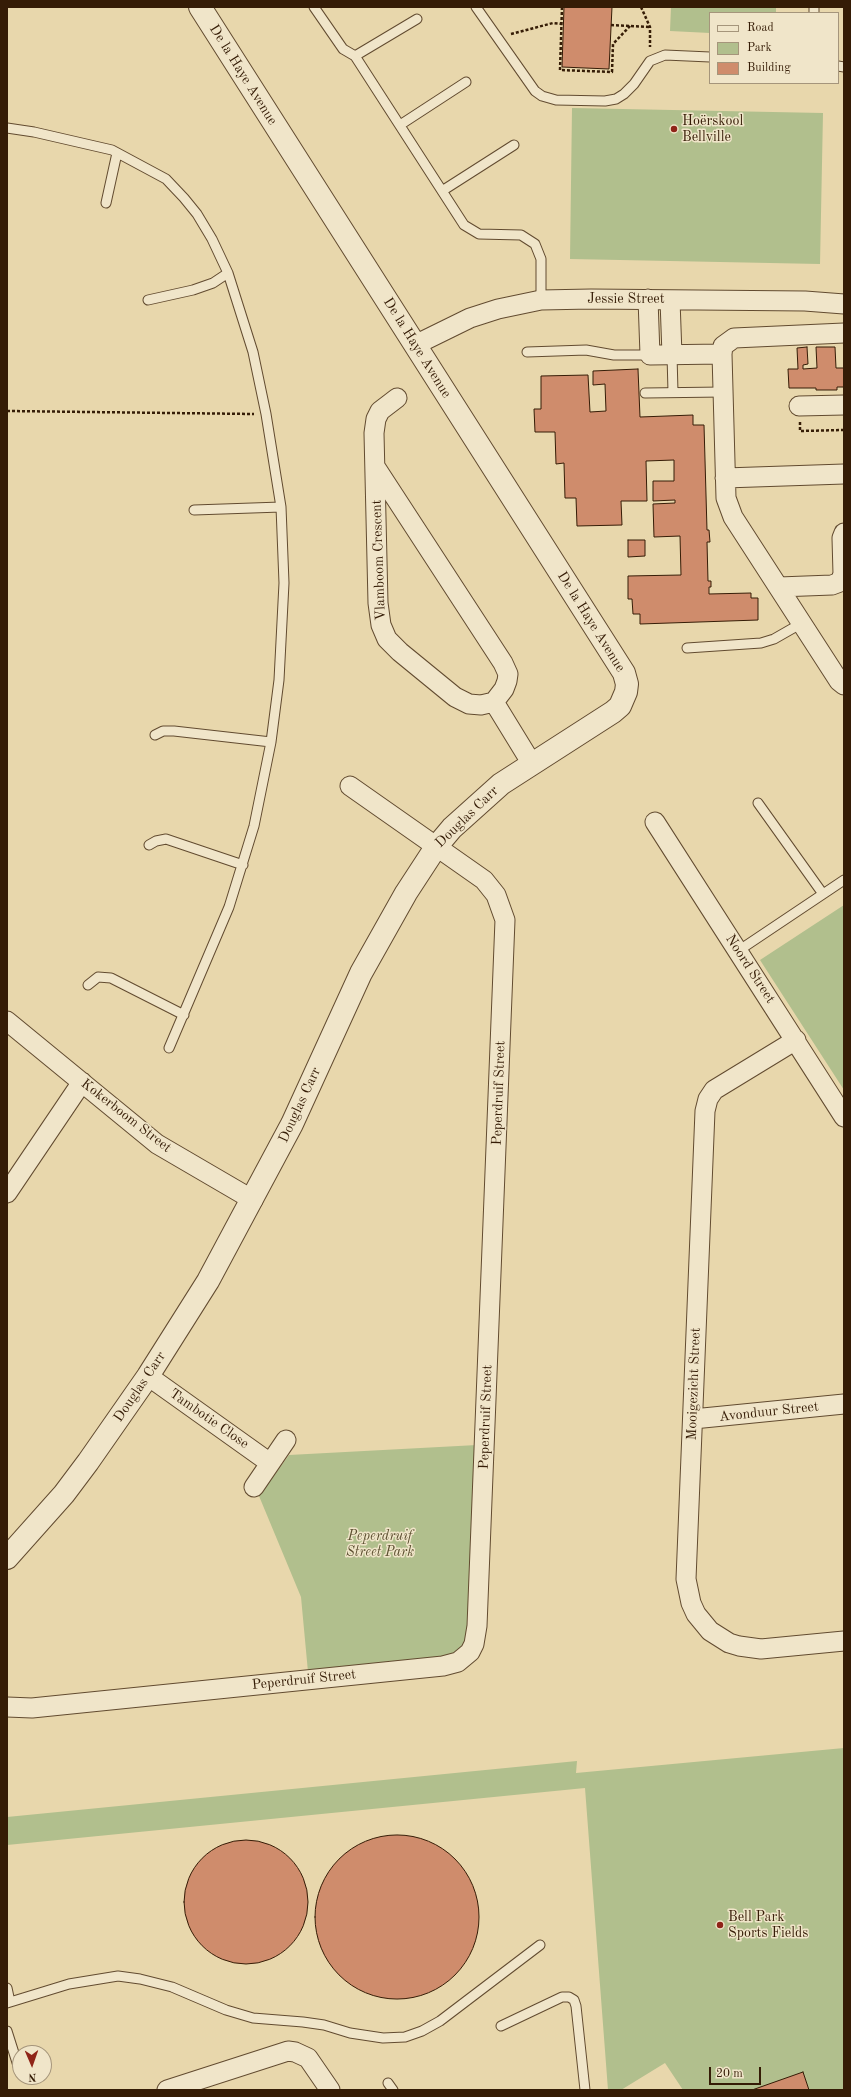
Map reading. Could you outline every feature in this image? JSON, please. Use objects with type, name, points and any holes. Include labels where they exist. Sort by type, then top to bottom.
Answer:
[{"type":"street","name":"De la Haye Avenue","points":[[200,7],[624,673],[627,684],[626,692]]},
{"type":"street","name":"Jessie Street","points":[[415,345],[470,318],[498,309],[541,300],[648,299],[805,301],[844,304]]},
{"type":"street","points":[[648,299],[650,355],[722,354]]},
{"type":"street","points":[[670,300],[672,355]]},
{"type":"street","points":[[649,324],[671,323]]},
{"type":"street","points":[[844,334],[734,338],[723,346],[722,354],[726,498],[733,517],[839,681],[844,685]]},
{"type":"street","name":"Vlamboom Crescent","points":[[376,468],[503,664],[508,674],[507,681],[504,689],[494,702],[481,705],[469,704],[455,696],[387,639],[381,625],[378,603],[374,433],[376,419],[380,411],[397,398]]},
{"type":"street","points":[[799,406],[844,405]]},
{"type":"street","points":[[725,478],[844,474]]},
{"type":"street","points":[[779,587],[832,585],[840,582],[843,574],[842,538],[844,533]]},
{"type":"street","name":"Douglas Carr","points":[[7,1558],[64,1494],[148,1376],[208,1281],[253,1200],[292,1124],[361,973],[406,893],[436,847],[452,828],[480,801],[532,764],[613,712],[620,706],[626,692]]},
{"type":"street","points":[[494,702],[532,764]]},
{"type":"street","name":"Peperdruif Street","points":[[7,1707],[32,1708],[443,1666],[458,1662],[470,1652],[474,1644],[478,1626],[505,929],[502,908],[490,887],[484,880],[350,786]]},
{"type":"street","name":"Noord Street","points":[[655,822],[844,1116]]},
{"type":"street","name":"Kokerboom Street","points":[[7,1021],[157,1144],[253,1200]]},
{"type":"street","name":"Mooigezicht Street","points":[[796,1040],[714,1090],[708,1099],[705,1111],[686,1579],[691,1603],[696,1614],[706,1627],[719,1638],[744,1647],[760,1649],[844,1641]]},
{"type":"street","points":[[7,1193],[82,1082]]},
{"type":"street","name":"Tambotie Close","points":[[148,1376],[270,1463]]},
{"type":"street","name":"Avonduur Street","points":[[693,1419],[844,1404]]},
{"type":"street","points":[[254,1487],[286,1440]]},
{"type":"street","points":[[167,2090],[280,2052],[295,2052],[308,2058],[330,2090]]},
{"type":"lane","points":[[314,7],[343,49],[355,56],[464,225],[473,232],[485,235],[521,235],[535,244],[541,259],[541,300]]},
{"type":"lane","points":[[476,7],[535,91],[542,96],[556,100],[605,101],[616,99],[624,94],[634,84],[650,61],[664,55],[709,57]]},
{"type":"lane","points":[[355,56],[416,19]]},
{"type":"lane","points":[[400,125],[466,82]]},
{"type":"lane","points":[[7,128],[34,132],[117,153],[166,179],[184,198],[197,214],[212,239],[228,273],[253,352],[266,414],[281,507],[284,583],[279,680],[271,742],[254,826],[243,865],[229,907],[169,1048]]},
{"type":"lane","points":[[442,191],[514,145]]},
{"type":"lane","points":[[106,204],[117,153]]},
{"type":"lane","points":[[148,300],[194,290],[213,283],[228,273]]},
{"type":"lane","points":[[527,352],[586,350],[614,355],[650,355]]},
{"type":"lane","points":[[672,355],[673,392]]},
{"type":"lane","points":[[645,393],[723,392]]},
{"type":"lane","points":[[194,510],[281,507]]},
{"type":"lane","points":[[687,648],[761,644],[774,639],[802,623]]},
{"type":"lane","points":[[155,735],[163,732],[174,731],[271,742]]},
{"type":"lane","points":[[758,803],[823,894]]},
{"type":"lane","points":[[149,845],[156,841],[166,839],[243,865]]},
{"type":"lane","points":[[738,951],[844,880]]},
{"type":"lane","points":[[88,985],[98,977],[111,978],[184,1015]]},
{"type":"lane","points":[[7,1988],[9,2003],[69,1984],[118,1976],[140,1979],[172,1987],[226,2010],[253,2018],[324,2025],[350,2033],[383,2038],[405,2037],[422,2031],[440,2021],[540,1945]]},
{"type":"lane","points":[[501,2026],[562,1996],[569,1997],[574,2000],[576,2006],[585,2090]]},
{"type":"lane","points":[[7,2031],[12,2047]]},
{"type":"path","points":[[562,7],[560,70],[612,72],[613,44],[630,26]]},
{"type":"path","points":[[641,7],[650,27],[650,61]]},
{"type":"path","points":[[497,38],[553,23],[562,24]]},
{"type":"path","points":[[611,25],[650,27]]},
{"type":"path","points":[[799,406],[800,431],[844,430]]},
{"type":"path","points":[[7,411],[266,414]]},
{"type":"green space","points":[[671,7],[776,7],[776,12],[709,12],[709,33],[670,31]]},
{"type":"green space","points":[[572,108],[823,113],[820,264],[570,259]]},
{"type":"green space","points":[[844,905],[844,1090],[760,960]]},
{"type":"green space","name":"Peperdruif Street Park","points":[[477,1445],[469,1634],[462,1648],[449,1657],[308,1672],[301,1597],[259,1496],[289,1455]]},
{"type":"green space","name":"Bell Park Sports Fields","points":[[844,1748],[844,2090],[683,2090],[665,2063],[621,2090],[608,2090],[585,1788],[7,1845],[7,1817],[577,1761],[576,1773]]},
{"type":"building","points":[[564,7],[612,7],[609,69],[562,67]]},
{"type":"building","points":[[807,347],[808,364],[803,365],[803,369],[817,368],[816,347],[835,347],[836,368],[844,368],[844,387],[837,387],[837,390],[789,388],[788,369],[798,369],[797,348]]},
{"type":"building","points":[[638,369],[640,417],[693,415],[693,425],[704,425],[707,530],[709,530],[710,542],[707,542],[708,581],[711,581],[709,594],[751,593],[751,598],[758,598],[758,620],[640,624],[640,614],[633,614],[632,599],[628,599],[628,576],[681,575],[680,536],[654,537],[653,504],[675,503],[675,500],[653,501],[653,481],[674,481],[674,460],[646,461],[647,501],[621,501],[622,525],[577,526],[576,498],[565,498],[564,463],[556,464],[555,432],[535,432],[534,409],[541,409],[541,376],[588,375],[590,412],[606,411],[605,384],[593,385],[593,371]]},
{"type":"building","points":[[628,540],[645,540],[645,556],[628,557]]},
{"type":"building","points":[[389,1835],[405,1835],[421,1838],[436,1844],[449,1853],[461,1865],[470,1878],[476,1893],[479,1917],[478,1933],[470,1956],[461,1969],[449,1981],[436,1990],[421,1996],[405,1999],[389,1999],[373,1996],[358,1990],[345,1981],[333,1969],[324,1956],[318,1941],[315,1925],[315,1909],[318,1893],[324,1878],[333,1865],[345,1853],[358,1844],[373,1838]]},
{"type":"building","points":[[246,1840],[270,1845],[290,1858],[303,1878],[308,1902],[303,1926],[290,1946],[270,1959],[246,1964],[222,1959],[202,1946],[189,1926],[184,1902],[189,1878],[202,1858],[222,1845]]},
{"type":"building","points":[[803,2072],[809,2090],[752,2090]]},
{"type":"place","name":"Hoërskool Bellville","points":[[674,129]]},
{"type":"place","name":"Bell Park Sports Fields","points":[[720,1925]]}]
